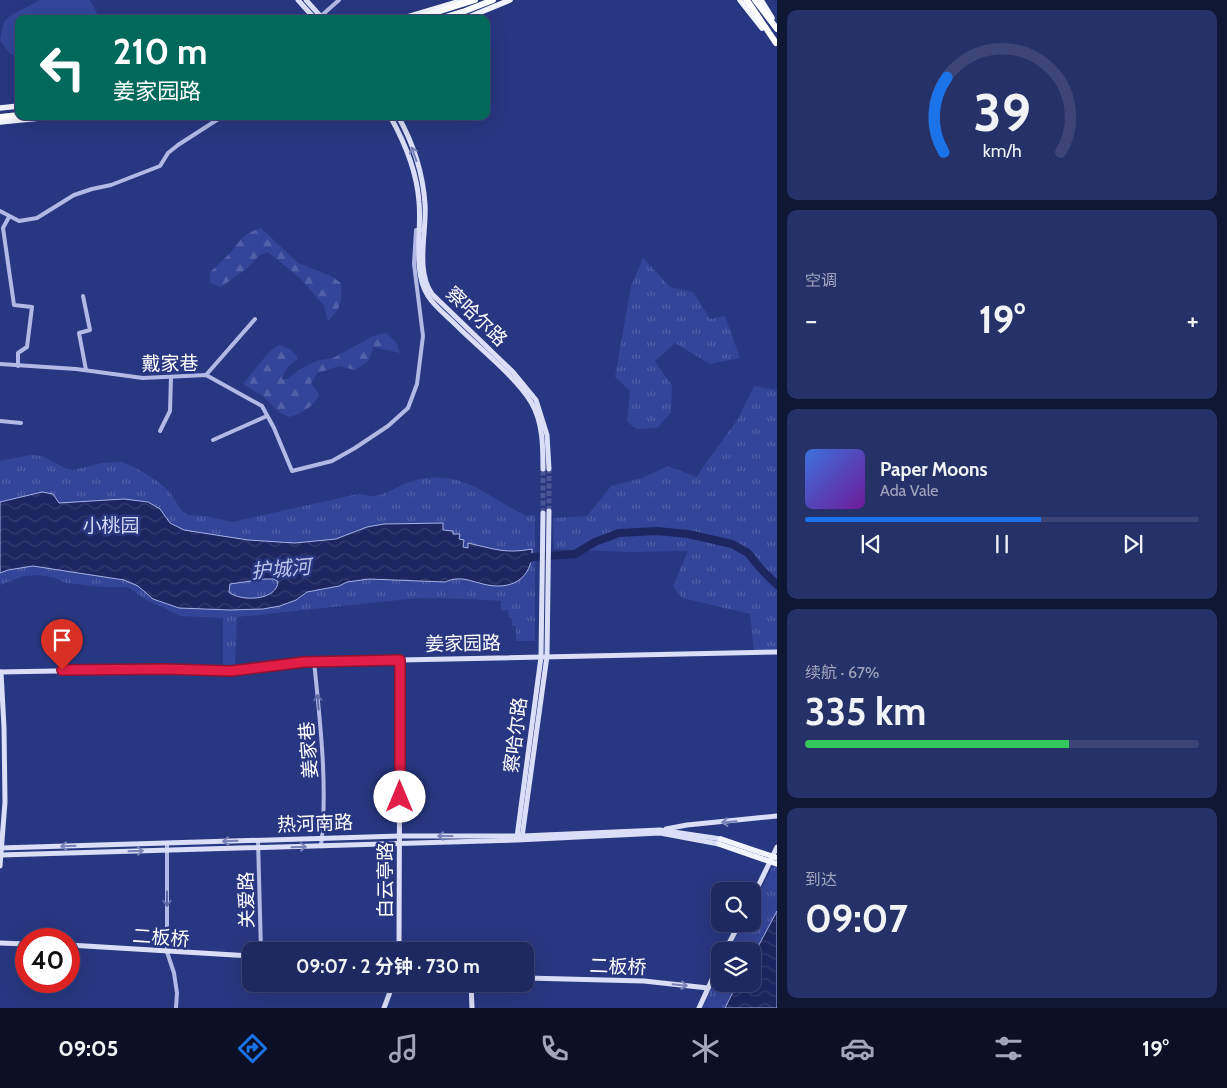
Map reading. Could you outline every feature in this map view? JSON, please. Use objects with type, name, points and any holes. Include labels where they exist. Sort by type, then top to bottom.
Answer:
[{"type":"highway","points":[[428,15],[475,0]]},
{"type":"highway","points":[[452,15],[493,0]]},
{"type":"highway","points":[[747,0],[777,43]]},
{"type":"highway","points":[[755,0],[777,28]]},
{"type":"highway","points":[[0,113],[15,111]]},
{"type":"highway","points":[[0,117],[15,115]]},
{"type":"main road","points":[[298,0],[311,15]]},
{"type":"main road","points":[[306,0],[320,15]]},
{"type":"main road","points":[[414,15],[464,0]]},
{"type":"main road","points":[[474,15],[510,0]]},
{"type":"main road","points":[[740,0],[777,43]]},
{"type":"main road","points":[[761,0],[777,28]]},
{"type":"main road","points":[[0,108],[15,106]]},
{"type":"main road","points":[[0,122],[20,120]]},
{"type":"main road","name":"察哈尔路","points":[[392,120],[404,146],[416,181],[423,230]]},
{"type":"main road","name":"察哈尔路","points":[[400,120],[415,155],[424,191],[423,230],[418,266],[425,291],[440,310],[514,382],[531,403],[540,424],[546,469]]},
{"type":"main road","name":"察哈尔路","points":[[520,838],[544,657],[546,565],[549,549],[546,512],[543,548],[546,565]]},
{"type":"main road","name":"姜家园路","points":[[0,672],[165,669],[231,671],[314,662],[777,652]]},
{"type":"main road","name":"白云亭路","points":[[399,942],[400,660]]},
{"type":"main road","points":[[0,672],[4,728],[5,802],[0,866]]},
{"type":"main road","points":[[660,830],[687,825],[777,816]]},
{"type":"main road","name":"热河南路","points":[[0,855],[399,844],[660,830],[720,842]]},
{"type":"main road","name":"热河南路","points":[[1,848],[400,836],[520,838],[660,833],[720,842]]},
{"type":"main road","points":[[720,842],[777,858]]},
{"type":"main road","points":[[720,842],[777,864]]},
{"type":"main road","points":[[760,882],[777,847]]},
{"type":"main road","points":[[0,944],[15,944]]},
{"type":"main road","name":"二板桥","points":[[80,946],[242,956]]},
{"type":"main road","name":"二板桥","points":[[534,978],[644,981],[708,988]]},
{"type":"main road","points":[[699,1008],[711,982]]},
{"type":"main road","points":[[384,1008],[389,992]]},
{"type":"main road","points":[[471,992],[472,1008]]},
{"type":"street","points":[[324,15],[339,0]]},
{"type":"street","points":[[0,211],[19,221],[37,218],[74,195],[92,188],[111,185],[160,166],[168,154],[178,145],[217,120]]},
{"type":"street","points":[[9,216],[3,228],[14,305],[32,307],[27,347],[18,353],[18,366]]},
{"type":"street","name":"戴家巷","points":[[0,364],[86,370],[143,378],[206,375],[262,406],[292,470],[332,461],[388,426],[408,408],[417,384],[423,336],[414,264],[416,230],[423,230]]},
{"type":"street","points":[[83,296],[90,330],[79,333],[86,370]]},
{"type":"street","points":[[206,375],[255,319]]},
{"type":"street","points":[[160,431],[170,411],[171,377]]},
{"type":"street","points":[[213,440],[267,416]]},
{"type":"street","points":[[0,421],[21,423]]},
{"type":"street","name":"姜家巷","points":[[314,662],[324,788],[321,846]]},
{"type":"street","name":"关爱路","points":[[258,840],[261,942]]},
{"type":"street","points":[[167,843],[167,952],[174,973],[177,993],[176,1008]]},
{"type":"green space","points":[[40,0],[90,0],[98,15],[15,15],[15,56],[9,53],[0,40],[4,21],[13,14]]},
{"type":"green space","points":[[261,228],[298,263],[333,277],[341,283],[340,304],[328,321],[324,306],[300,278],[268,252],[260,255],[246,269],[221,287],[210,283],[210,272],[241,239]]},
{"type":"green space","points":[[643,258],[670,287],[693,292],[710,319],[725,316],[740,358],[710,364],[675,343],[655,361],[672,386],[671,413],[657,428],[637,429],[627,422],[630,391],[615,377],[631,286]]},
{"type":"green space","points":[[386,333],[396,342],[400,353],[374,347],[368,361],[355,370],[339,366],[318,373],[311,383],[319,394],[317,399],[308,408],[290,417],[280,413],[263,396],[243,384],[270,351],[279,345],[290,349],[297,356],[297,360],[284,373],[282,379],[287,379],[316,361],[333,358],[373,336]]},
{"type":"green space","points":[[754,386],[777,390],[777,652],[754,652],[750,614],[682,598],[673,586],[688,551],[628,552],[554,549],[553,518],[587,516],[611,486],[642,478],[668,466],[696,477],[738,419]]},
{"type":"green space","name":"小桃园","points":[[30,455],[42,456],[73,470],[102,463],[122,462],[157,481],[170,492],[181,510],[189,515],[205,516],[232,522],[358,494],[378,495],[416,480],[448,478],[461,482],[487,493],[526,516],[535,515],[535,641],[516,641],[516,626],[512,626],[512,618],[509,618],[508,610],[501,610],[501,601],[418,598],[237,617],[235,667],[223,666],[223,618],[181,616],[145,599],[128,587],[104,587],[66,583],[55,578],[39,575],[24,576],[0,585],[0,461]]},
{"type":"green space","points":[[777,858],[777,911],[760,942],[734,942],[739,932],[761,932],[761,889]]},
{"type":"green space","points":[[711,988],[711,992],[733,992],[725,1008],[702,1008]]},
{"type":"water","name":"护城河","points":[[42,492],[53,494],[59,503],[124,499],[148,502],[160,509],[170,523],[184,530],[248,540],[295,543],[336,539],[367,527],[384,524],[443,523],[443,530],[453,531],[453,534],[460,534],[459,539],[464,540],[463,547],[468,548],[468,543],[507,551],[532,549],[531,560],[529,569],[524,576],[518,581],[502,586],[459,579],[445,582],[369,579],[347,582],[339,586],[307,592],[296,600],[280,606],[263,609],[179,608],[153,599],[138,586],[124,580],[33,566],[0,573],[0,502]],"holes":[[[273,579],[278,581],[276,588],[272,593],[265,596],[249,598],[229,592],[230,584]]]},
{"type":"water","points":[[777,911],[777,1008],[725,1008],[733,992],[761,992],[760,942]]},
{"type":"waterway","points":[[525,561],[533,557],[575,554],[595,542],[619,533],[657,531],[688,534],[732,544],[748,553],[777,585]]},
{"type":"tunnel","points":[[543,469],[543,513]]},
{"type":"tunnel","points":[[549,469],[549,511]]},
{"type":"route","points":[[62,670],[165,669],[231,671],[304,662],[400,660],[400,797]]}]
